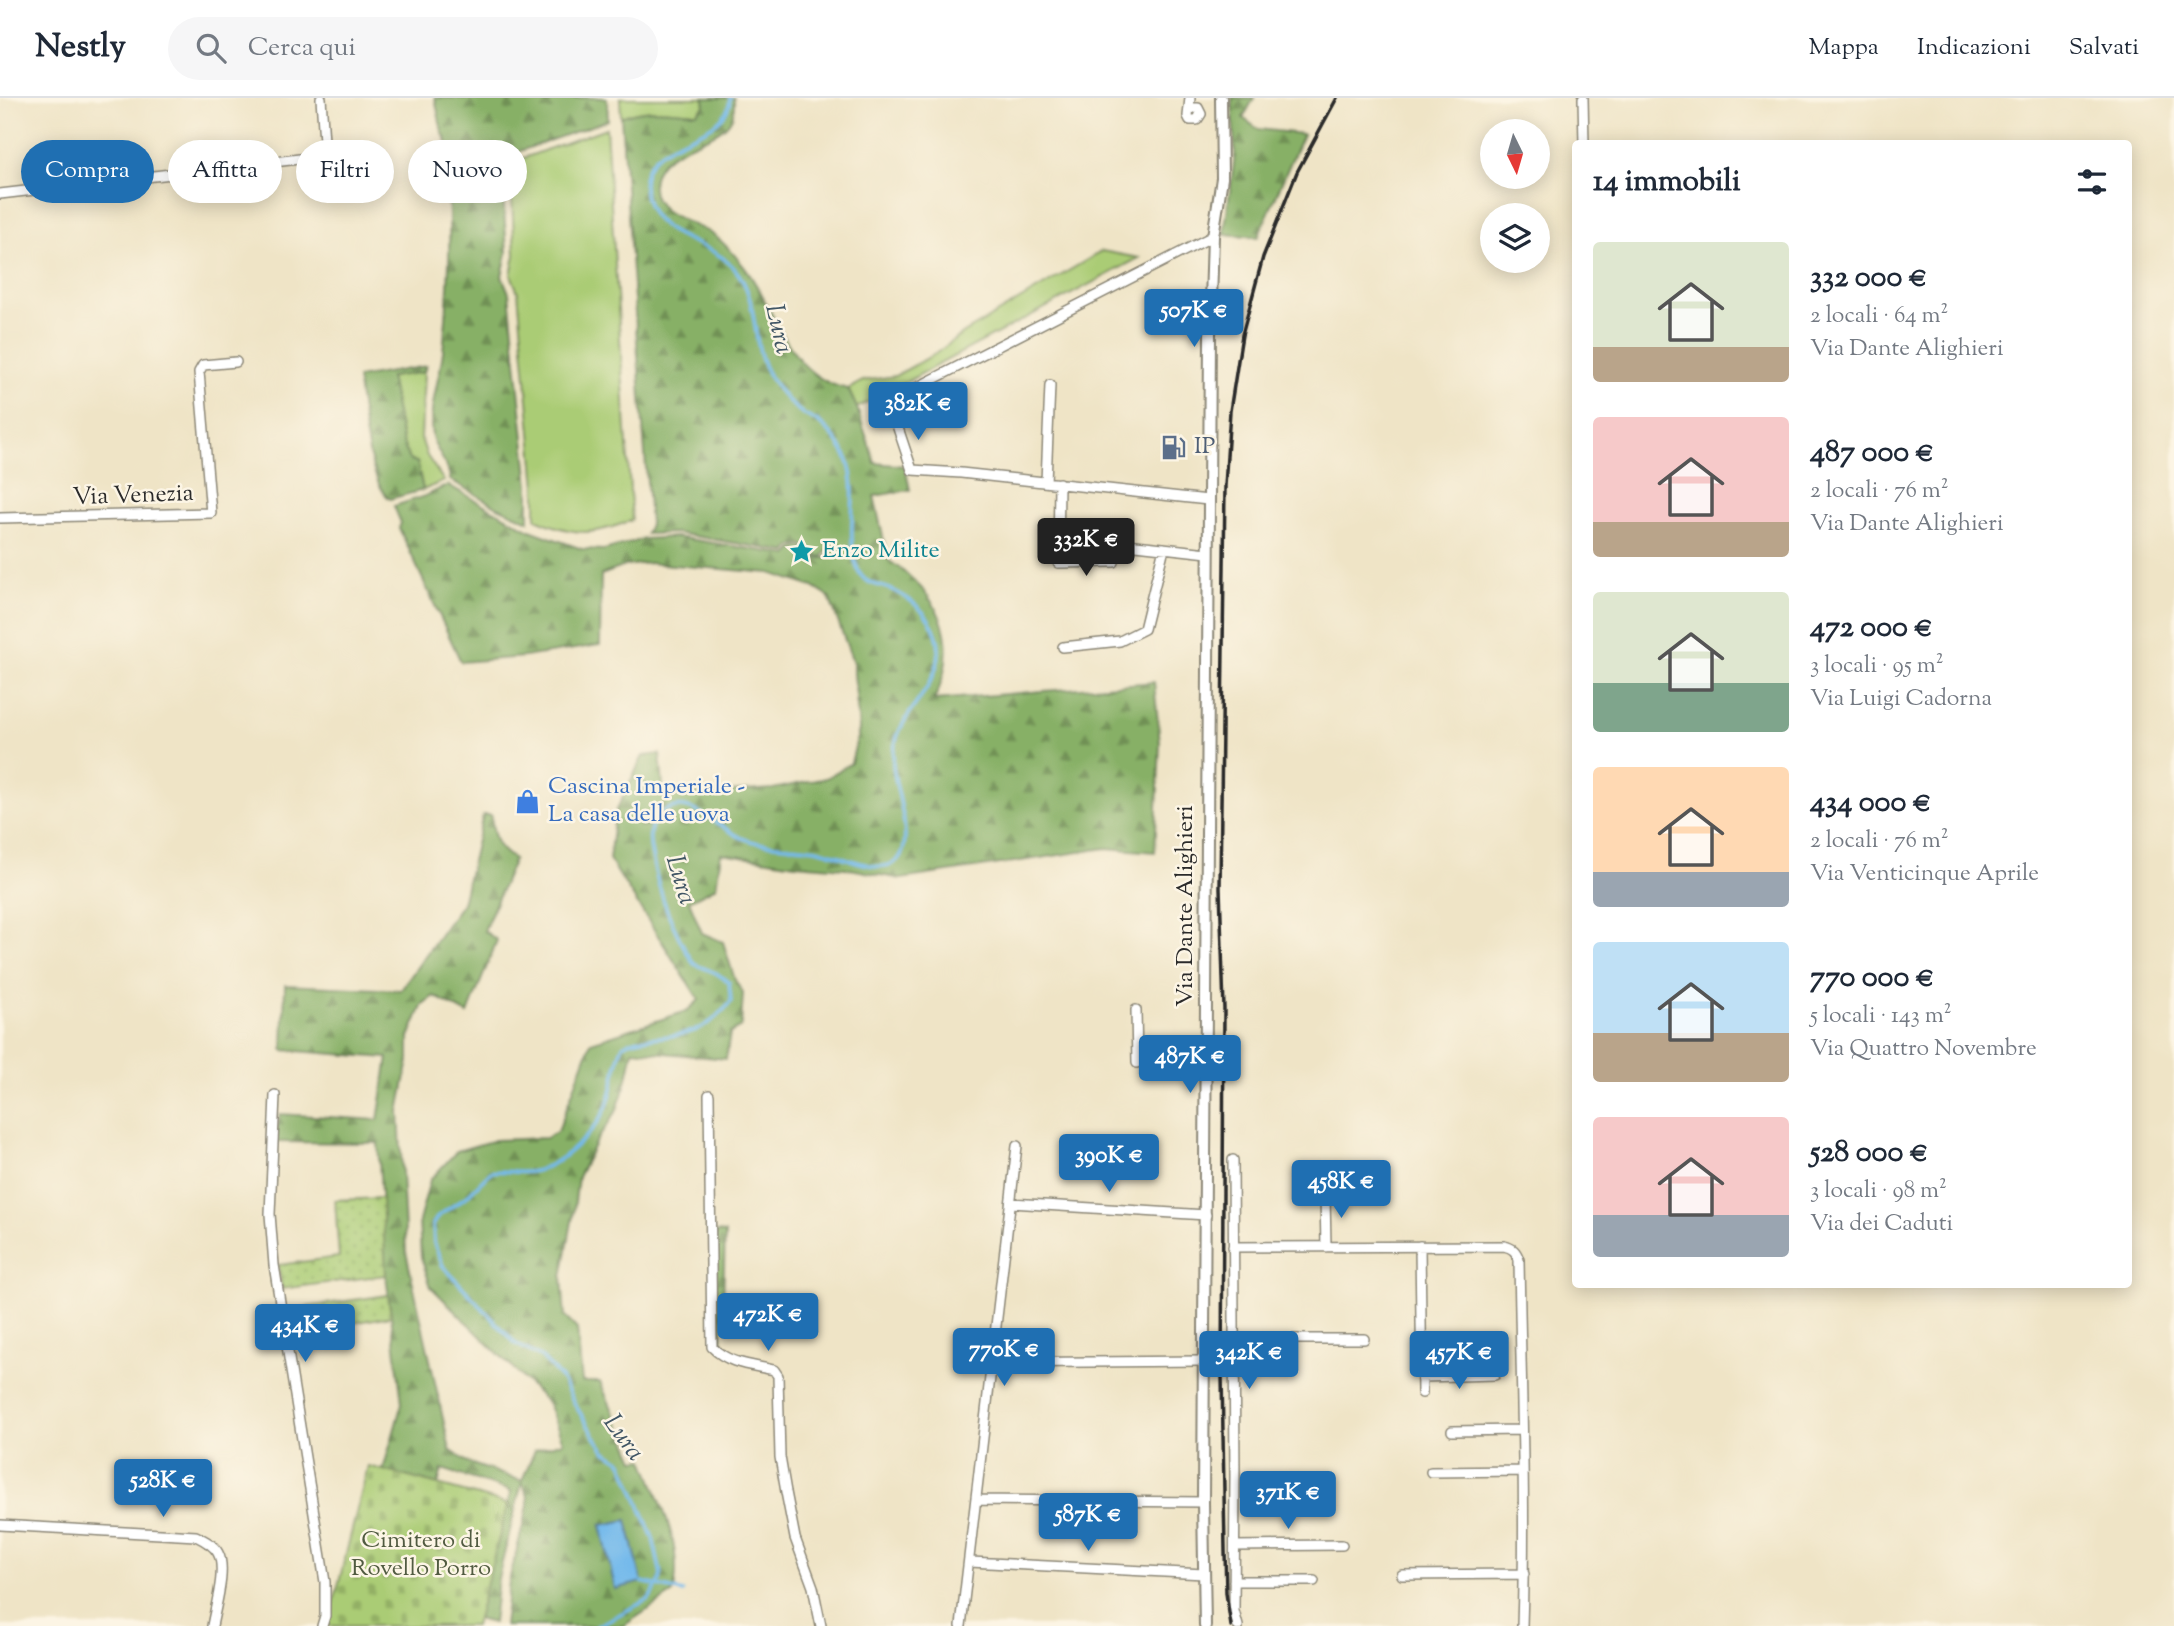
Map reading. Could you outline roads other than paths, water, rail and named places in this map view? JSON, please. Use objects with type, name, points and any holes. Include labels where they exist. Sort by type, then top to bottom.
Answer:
[{"type":"street","points":[[0,194],[325,156],[321,98]]},
{"type":"street","name":"Via Dante Alighieri","points":[[1205,1626],[1203,1361],[1206,1215],[1208,500],[1213,236],[1222,178],[1221,98]]},
{"type":"street","points":[[1583,98],[1584,140]]},
{"type":"street","points":[[1208,500],[961,472],[912,470],[890,404],[918,387],[1213,236]]},
{"type":"street","name":"Via Venezia","points":[[0,518],[211,513],[199,372],[203,365],[236,362]]},
{"type":"street","points":[[1046,482],[1050,385]]},
{"type":"street","points":[[1059,483],[1058,563],[1114,562],[1118,543],[1164,548],[1208,558]]},
{"type":"street","points":[[1063,647],[1120,641],[1144,629],[1164,548]]},
{"type":"street","points":[[1136,1010],[1137,1063]]},
{"type":"street","points":[[275,1095],[270,1214],[274,1265],[325,1582],[325,1616],[322,1626]]},
{"type":"street","points":[[709,1095],[712,1348],[732,1360],[774,1370],[778,1376],[780,1457],[786,1492],[795,1538],[813,1587],[821,1626]]},
{"type":"street","points":[[961,1626],[1017,1146]]},
{"type":"street","points":[[1233,1160],[1234,1611],[1238,1626]]},
{"type":"street","points":[[1325,1194],[1326,1247]]},
{"type":"street","points":[[1011,1203],[1206,1215]]},
{"type":"street","points":[[1420,1246],[1422,1393]]},
{"type":"street","points":[[1233,1247],[1504,1246],[1517,1253],[1524,1574],[1522,1626]]},
{"type":"street","points":[[1234,1339],[1364,1339]]},
{"type":"street","points":[[992,1363],[1203,1361]]},
{"type":"street","points":[[1422,1377],[1495,1375]]},
{"type":"street","points":[[1451,1431],[1522,1430]]},
{"type":"street","points":[[1431,1472],[1522,1471]]},
{"type":"street","points":[[976,1500],[1203,1502]]},
{"type":"street","points":[[0,1525],[196,1536],[219,1553],[222,1568],[212,1626]]},
{"type":"street","points":[[1235,1546],[1342,1545]]},
{"type":"street","points":[[970,1562],[1204,1574]]},
{"type":"street","points":[[1402,1575],[1524,1574]]},
{"type":"street","points":[[1234,1581],[1314,1581]]},
{"type":"water","points":[[627,1520],[642,1582],[615,1589],[601,1525]]},
{"type":"waterway","name":"Lura","points":[[597,1626],[649,1599],[660,1581],[661,1574],[653,1538],[622,1462],[605,1451],[597,1440],[561,1378],[542,1358],[516,1344],[443,1266],[434,1243],[433,1224],[438,1216],[467,1196],[491,1172],[535,1171],[557,1161],[578,1144],[597,1124],[608,1103],[623,1045],[636,1040],[695,1030],[713,1020],[731,1002],[729,982],[694,964],[668,912],[650,846],[650,830],[654,821],[667,809],[678,807],[700,812],[751,841],[816,849],[875,866],[886,866],[895,862],[902,854],[905,830],[894,775],[894,748],[904,722],[932,678],[939,653],[935,630],[922,611],[892,590],[868,582],[858,570],[852,544],[853,488],[848,461],[828,431],[793,405],[770,377],[759,350],[752,307],[742,280],[723,258],[672,232],[661,223],[646,198],[644,177],[652,162],[665,150],[714,124],[726,113],[730,98]]},
{"type":"waterway","points":[[642,1582],[683,1592]]},
{"type":"railway","points":[[1231,1626],[1226,1593],[1222,1375],[1224,1009],[1220,888],[1225,486],[1230,411],[1242,335],[1263,257],[1297,172],[1337,98]]},
{"type":"place","name":"IP","points":[[1174,447]]},
{"type":"place","name":"Enzo Milite","points":[[802,551]]},
{"type":"place","name":"Cascina Imperiale - La casa delle uova","points":[[528,801]]},
{"type":"park label","name":"Cimitero di Rovello Porro","points":[[421,1555]]}]
